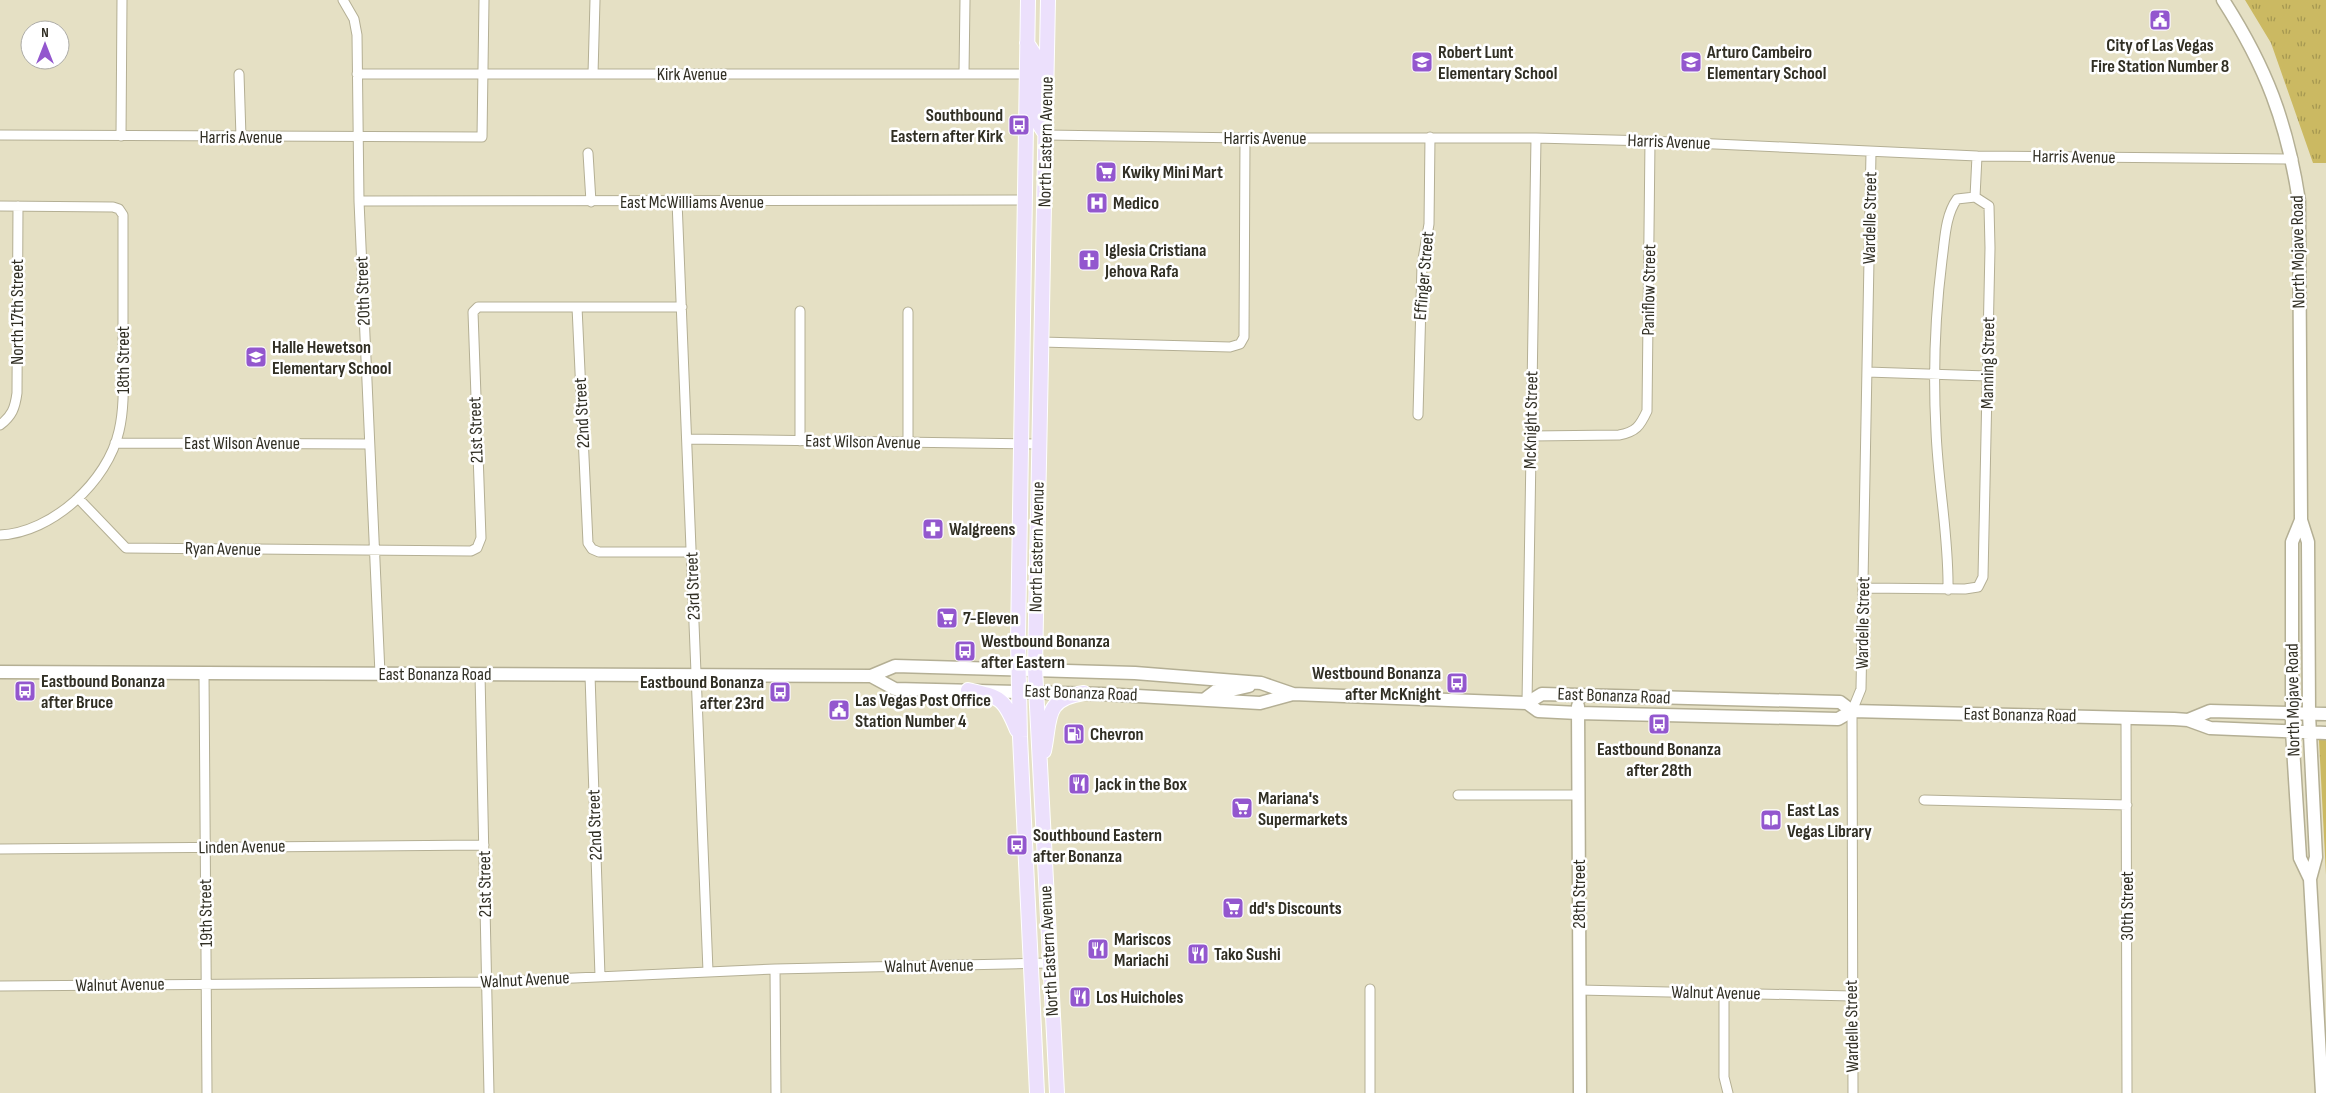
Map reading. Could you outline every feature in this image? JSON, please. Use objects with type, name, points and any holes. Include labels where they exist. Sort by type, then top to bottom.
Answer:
[{"type":"main road","name":"North Eastern Avenue","points":[[1028,0],[1019,691],[1037,1093]]},
{"type":"main road","name":"North Eastern Avenue","points":[[1048,0],[1035,692],[1057,1093]]},
{"type":"main road","name":"North Mojave Road","points":[[2223,0],[2241,28],[2266,75],[2293,159],[2300,201],[2301,520],[2308,542],[2309,714],[2316,857],[2310,879],[2322,1093]]},
{"type":"main road","points":[[1027,43],[1038,60],[1036,121],[1046,135]]},
{"type":"main road","points":[[1025,200],[1029,200],[1032,205],[1042,285]]},
{"type":"main road","name":"North Mojave Road","points":[[2301,520],[2292,542],[2292,731],[2300,858],[2310,879]]},
{"type":"main road","name":"East Bonanza Road","points":[[0,672],[870,676],[895,666],[1035,668],[1135,672],[1261,683],[1293,694],[1527,703],[1542,694],[1840,702],[1852,711]]},
{"type":"main road","name":"East Bonanza Road","points":[[870,676],[895,689],[1084,693],[1260,703],[1293,694]]},
{"type":"main road","points":[[1206,699],[1217,690],[1227,691],[1261,683]]},
{"type":"main road","points":[[968,690],[990,694],[1002,701],[1009,710],[1020,737]]},
{"type":"main road","points":[[1040,769],[1051,708],[1065,697],[1084,693]]},
{"type":"main road","name":"28th Street","points":[[1578,695],[1580,1093]]},
{"type":"main road","name":"East Bonanza Road","points":[[1527,703],[1538,711],[1578,713],[1838,719],[1852,711],[2126,718],[2188,720],[2210,728],[2326,733]]},
{"type":"main road","name":"East Bonanza Road","points":[[2188,720],[2210,712],[2326,714]]},
{"type":"main road","points":[[1026,859],[1034,866],[1037,902],[1047,912]]},
{"type":"street","points":[[122,0],[122,136]]},
{"type":"street","name":"20th Street","points":[[344,0],[354,19],[357,35],[359,201],[380,674]]},
{"type":"street","points":[[483,74],[484,0]]},
{"type":"street","points":[[593,74],[595,0]]},
{"type":"street","points":[[964,73],[965,0]]},
{"type":"street","points":[[240,74],[241,137]]},
{"type":"street","name":"Kirk Avenue","points":[[357,74],[1026,74]]},
{"type":"street","name":"Harris Avenue","points":[[0,135],[482,137],[483,74]]},
{"type":"street","name":"Harris Avenue","points":[[1046,135],[1245,138],[1536,138],[1650,141],[1977,156],[2293,159]]},
{"type":"street","name":"Effinger Street","points":[[1418,415],[1422,265],[1429,224],[1430,137]]},
{"type":"street","points":[[1041,342],[1230,346],[1240,344],[1244,337],[1245,138]]},
{"type":"street","name":"McKnight Street","points":[[1527,703],[1536,138]]},
{"type":"street","name":"Paniflow Street","points":[[1531,436],[1619,435],[1631,433],[1640,426],[1647,411],[1650,141]]},
{"type":"street","name":"Wardelle Street","points":[[1853,1093],[1852,711],[1861,689],[1871,152]]},
{"type":"street","points":[[588,153],[591,202]]},
{"type":"street","points":[[1863,588],[1948,590],[1949,557],[1943,518],[1936,431],[1935,374],[1940,278],[1949,209],[1957,199],[1975,197],[1977,156]]},
{"type":"street","name":"Manning Street","points":[[1948,590],[1978,587],[1984,576],[1989,206],[1975,197]]},
{"type":"street","name":"East McWilliams Avenue","points":[[359,201],[1025,200]]},
{"type":"street","name":"23rd Street","points":[[677,202],[708,971]]},
{"type":"street","points":[[0,206],[18,206]]},
{"type":"street","name":"18th Street","points":[[18,206],[113,207],[119,209],[123,215],[122,408],[115,442],[104,466],[78,498]]},
{"type":"street","name":"North 17th Street","points":[[0,425],[10,417],[15,407],[17,393],[18,206]]},
{"type":"street","name":"21st Street","points":[[477,548],[480,538],[473,312],[478,307],[577,307]]},
{"type":"street","points":[[577,307],[682,307]]},
{"type":"street","name":"22nd Street","points":[[577,307],[588,543],[599,552],[691,552]]},
{"type":"street","points":[[800,311],[800,441]]},
{"type":"street","points":[[908,312],[908,444]]},
{"type":"street","points":[[1867,372],[1987,376]]},
{"type":"street","name":"East Wilson Avenue","points":[[687,439],[908,444],[1040,444]]},
{"type":"street","name":"East Wilson Avenue","points":[[115,442],[369,444]]},
{"type":"street","points":[[0,535],[35,526],[60,514],[78,498]]},
{"type":"street","name":"Ryan Avenue","points":[[78,498],[126,548],[472,551],[477,548]]},
{"type":"street","name":"19th Street","points":[[204,673],[207,1093]]},
{"type":"street","name":"21st Street","points":[[480,674],[489,1093]]},
{"type":"street","name":"22nd Street","points":[[590,675],[600,976]]},
{"type":"street","name":"30th Street","points":[[2126,718],[2127,1093]]},
{"type":"street","points":[[1458,795],[1578,795]]},
{"type":"street","points":[[1924,800],[2127,805]]},
{"type":"street","name":"Linden Avenue","points":[[0,849],[484,845]]},
{"type":"street","name":"Walnut Avenue","points":[[0,986],[487,982],[708,971],[1049,963]]},
{"type":"street","points":[[775,969],[776,1093]]},
{"type":"street","points":[[1370,989],[1370,1093]]},
{"type":"street","name":"Walnut Avenue","points":[[1579,990],[1852,996]]},
{"type":"street","points":[[1724,993],[1724,1077],[1728,1093]]},
{"type":"green space","points":[[2245,0],[2326,0],[2326,163],[2313,163],[2271,43]]},
{"type":"green space","points":[[2319,740],[2326,740],[2326,875]]},
{"type":"place","name":"City of Las Vegas Fire Station Number 8","points":[[2160,20]]},
{"type":"place","name":"Robert Lunt Elementary School","points":[[1422,62]]},
{"type":"place","name":"Arturo Cambeiro Elementary School","points":[[1691,62]]},
{"type":"place","name":"Southbound Eastern after Kirk","points":[[1019,125]]},
{"type":"place","name":"Kwiky Mini Mart","points":[[1106,172]]},
{"type":"place","name":"Medico","points":[[1097,203]]},
{"type":"place","name":"Iglesia Cristiana Jehova Rafa","points":[[1089,260]]},
{"type":"place","name":"Halle Hewetson Elementary School","points":[[256,357]]},
{"type":"place","name":"Walgreens","points":[[933,529]]},
{"type":"place","name":"7-Eleven","points":[[947,618]]},
{"type":"place","name":"Westbound Bonanza after Eastern","points":[[965,651]]},
{"type":"place","name":"Westbound Bonanza after McKnight","points":[[1457,683]]},
{"type":"place","name":"Eastbound Bonanza after Bruce","points":[[25,691]]},
{"type":"place","name":"Eastbound Bonanza after 23rd","points":[[780,692]]},
{"type":"place","name":"Las Vegas Post Office Station Number 4","points":[[839,710]]},
{"type":"place","name":"Eastbound Bonanza after 28th","points":[[1659,724]]},
{"type":"place","name":"Chevron","points":[[1074,734]]},
{"type":"place","name":"Jack in the Box","points":[[1079,784]]},
{"type":"place","name":"Mariana's Supermarkets","points":[[1242,808]]},
{"type":"place","name":"East Las Vegas Library","points":[[1771,820]]},
{"type":"place","name":"Southbound Eastern after Bonanza","points":[[1017,845]]},
{"type":"place","name":"dd's Discounts","points":[[1233,908]]},
{"type":"place","name":"Mariscos Mariachi","points":[[1098,949]]},
{"type":"place","name":"Tako Sushi","points":[[1198,954]]},
{"type":"place","name":"Los Huicholes","points":[[1080,997]]}]
